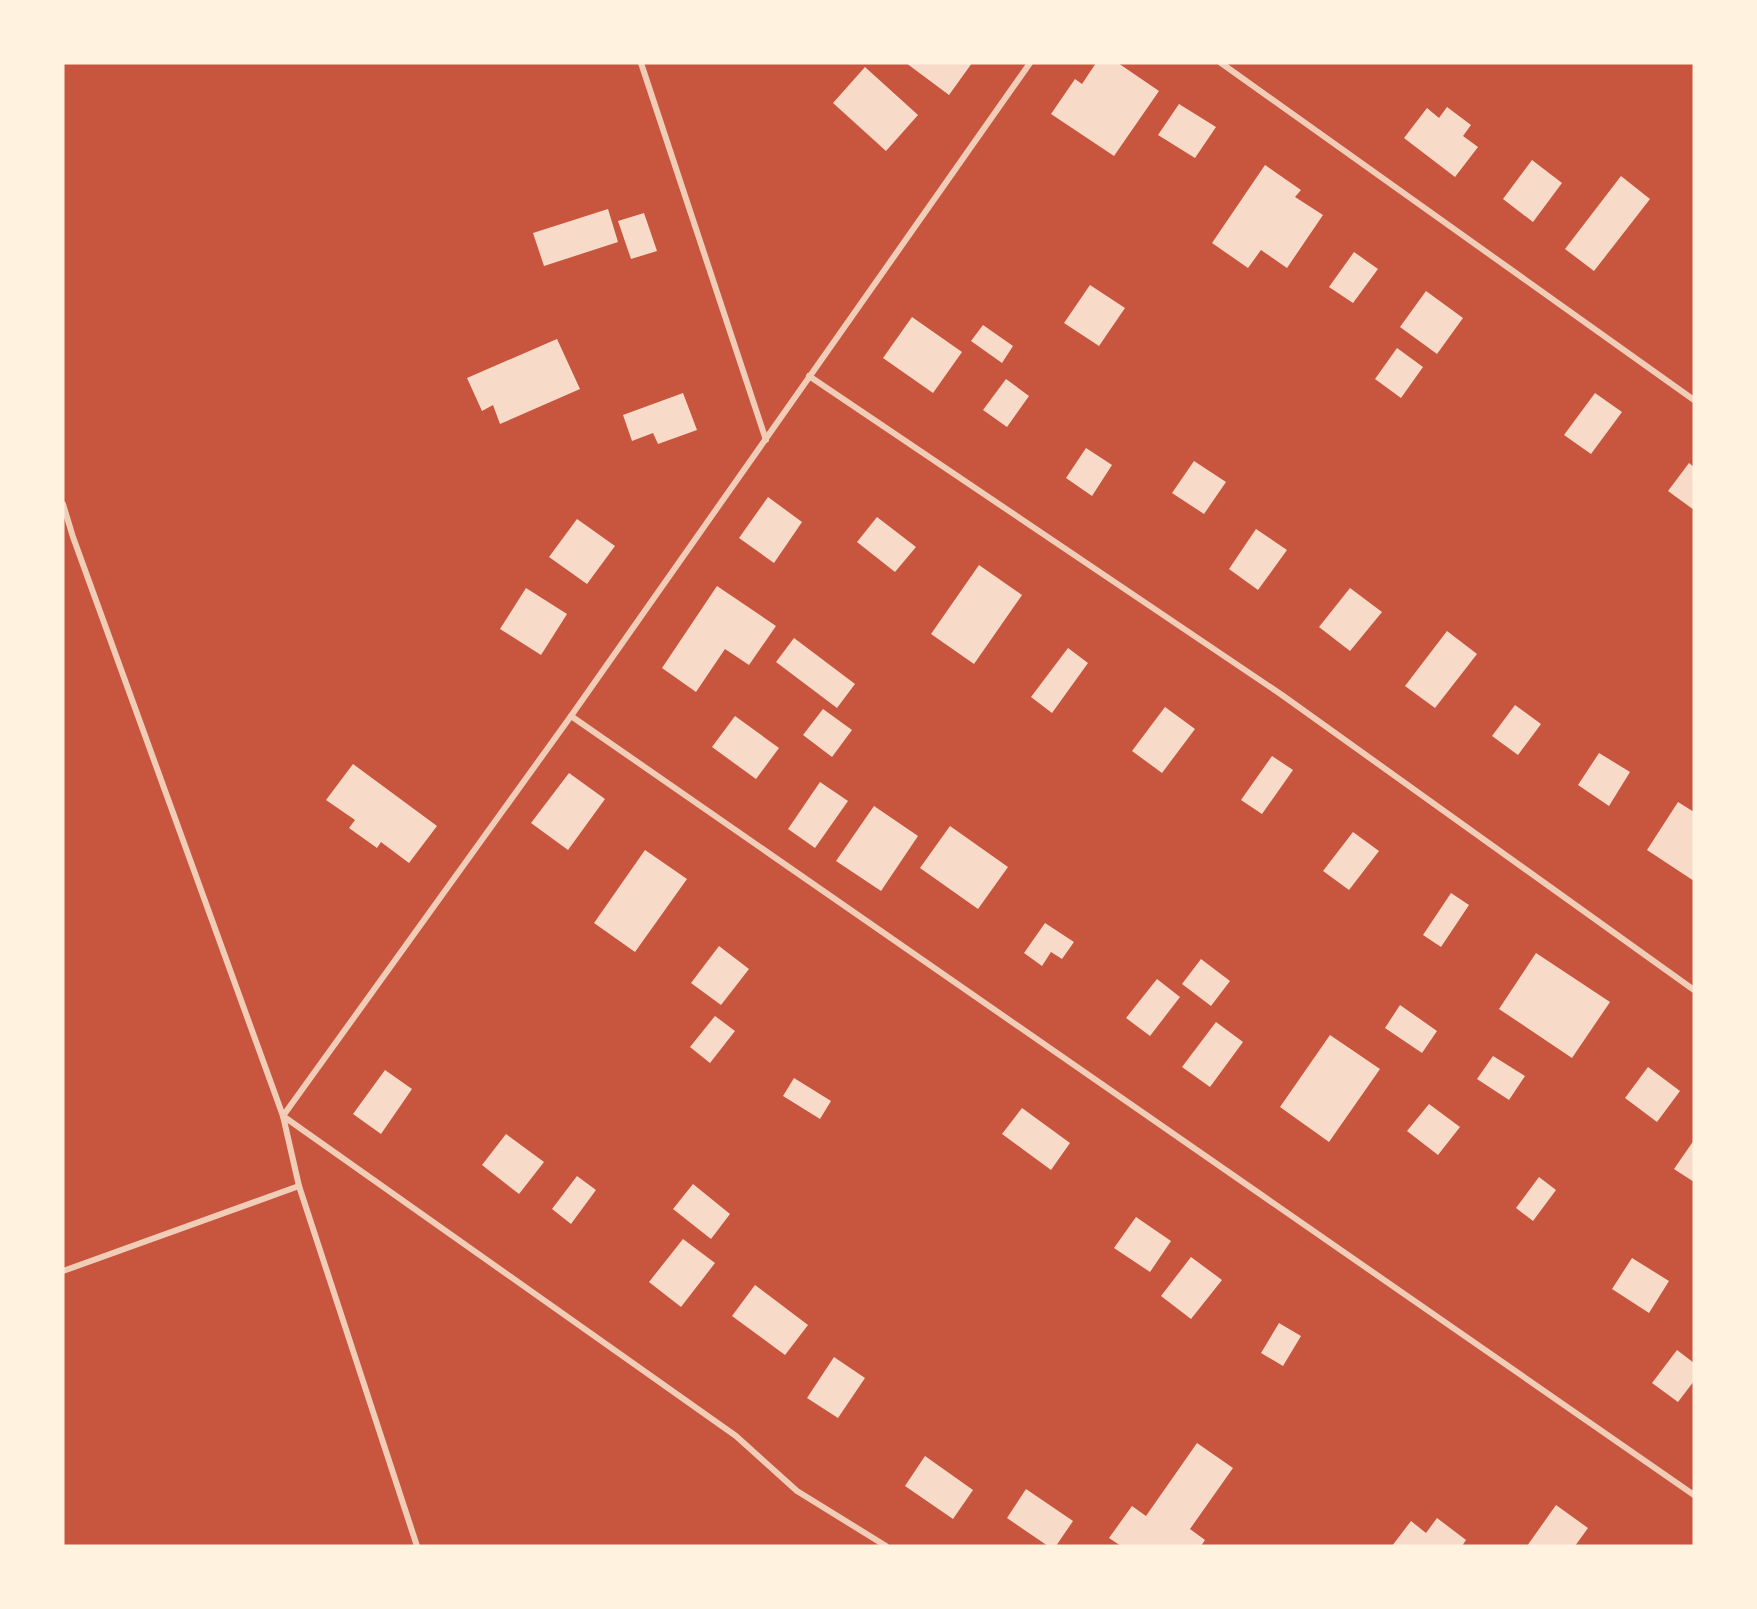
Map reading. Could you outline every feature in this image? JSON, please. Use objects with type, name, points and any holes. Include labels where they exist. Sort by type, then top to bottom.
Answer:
[{"type":"street","points":[[641,63],[766,440]]},
{"type":"street","points":[[283,1116],[571,717],[1030,63]]},
{"type":"street","points":[[1221,63],[1694,400]]},
{"type":"street","points":[[809,376],[1282,694],[1694,990]]},
{"type":"street","points":[[63,504],[283,1116],[299,1186],[417,1546]]},
{"type":"street","points":[[571,717],[1694,1495]]},
{"type":"street","points":[[283,1116],[736,1436],[797,1491],[886,1546]]},
{"type":"street","points":[[63,1271],[299,1186]]},
{"type":"building","points":[[906,63],[972,63],[949,95]]},
{"type":"building","points":[[1096,63],[1118,63],[1159,91],[1114,156],[1051,114],[1075,79],[1082,84]]},
{"type":"building","points":[[865,67],[918,115],[886,151],[833,103]]},
{"type":"building","points":[[1179,104],[1216,127],[1195,158],[1158,135]]},
{"type":"building","points":[[1447,107],[1471,125],[1463,136],[1478,147],[1455,177],[1404,138],[1427,108],[1439,118]]},
{"type":"building","points":[[1532,160],[1562,183],[1533,222],[1503,199]]},
{"type":"building","points":[[1265,165],[1301,190],[1295,197],[1323,215],[1287,268],[1261,250],[1248,268],[1212,243]]},
{"type":"building","points":[[1621,176],[1650,199],[1594,271],[1565,249]]},
{"type":"building","points":[[608,209],[618,242],[544,266],[533,233]]},
{"type":"building","points":[[644,213],[657,251],[631,259],[618,221]]},
{"type":"building","points":[[1354,252],[1378,269],[1353,303],[1329,287]]},
{"type":"building","points":[[1090,285],[1125,308],[1099,346],[1064,323]]},
{"type":"building","points":[[1426,291],[1463,318],[1437,354],[1400,327]]},
{"type":"building","points":[[912,317],[962,352],[933,393],[883,358]]},
{"type":"building","points":[[983,325],[1013,346],[1002,363],[971,341]]},
{"type":"building","points":[[557,339],[580,389],[500,424],[493,405],[482,411],[467,378]]},
{"type":"building","points":[[1397,348],[1423,367],[1401,398],[1375,379]]},
{"type":"building","points":[[1006,379],[1029,396],[1007,427],[983,410]]},
{"type":"building","points":[[683,393],[697,430],[658,444],[653,433],[632,441],[623,415]]},
{"type":"building","points":[[1595,393],[1622,412],[1591,454],[1564,435]]},
{"type":"building","points":[[1086,448],[1112,465],[1092,496],[1066,478]]},
{"type":"building","points":[[1194,461],[1226,482],[1204,514],[1172,493]]},
{"type":"building","points":[[1689,463],[1694,467],[1694,510],[1668,491]]},
{"type":"building","points":[[768,497],[802,522],[774,563],[739,538]]},
{"type":"building","points":[[877,517],[916,547],[895,572],[857,542]]},
{"type":"building","points":[[577,519],[615,546],[587,584],[549,557]]},
{"type":"building","points":[[1256,529],[1287,550],[1258,590],[1229,569]]},
{"type":"building","points":[[979,565],[1022,595],[974,664],[931,634]]},
{"type":"building","points":[[717,586],[776,626],[749,665],[725,649],[696,692],[662,668]]},
{"type":"building","points":[[526,588],[567,614],[541,655],[500,629]]},
{"type":"building","points":[[1350,588],[1382,612],[1350,651],[1319,627]]},
{"type":"building","points":[[1447,631],[1477,654],[1435,708],[1405,686]]},
{"type":"building","points":[[794,638],[855,684],[837,708],[776,662]]},
{"type":"building","points":[[1068,648],[1088,663],[1052,713],[1031,697]]},
{"type":"building","points":[[1515,705],[1541,724],[1518,755],[1492,736]]},
{"type":"building","points":[[1165,707],[1195,729],[1162,773],[1132,751]]},
{"type":"building","points":[[823,709],[852,730],[832,757],[803,735]]},
{"type":"building","points":[[735,716],[779,748],[756,779],[712,747]]},
{"type":"building","points":[[1599,753],[1630,772],[1609,806],[1578,785]]},
{"type":"building","points":[[1272,756],[1293,770],[1262,814],[1241,800]]},
{"type":"building","points":[[353,764],[437,826],[409,863],[381,842],[377,848],[349,828],[355,820],[326,800]]},
{"type":"building","points":[[569,773],[605,799],[568,850],[531,823]]},
{"type":"building","points":[[820,782],[848,801],[815,848],[788,829]]},
{"type":"building","points":[[1678,802],[1694,812],[1694,881],[1647,850]]},
{"type":"building","points":[[874,806],[918,836],[881,891],[836,861]]},
{"type":"building","points":[[950,826],[1008,867],[978,909],[920,868]]},
{"type":"building","points":[[1353,832],[1379,851],[1349,890],[1323,871]]},
{"type":"building","points":[[645,850],[687,879],[635,952],[594,923]]},
{"type":"building","points":[[1451,893],[1469,905],[1441,947],[1423,935]]},
{"type":"building","points":[[1045,923],[1074,942],[1062,959],[1051,952],[1042,966],[1024,953]]},
{"type":"building","points":[[719,946],[749,969],[721,1005],[691,983]]},
{"type":"building","points":[[1536,953],[1610,1002],[1572,1058],[1499,1009]]},
{"type":"building","points":[[1201,959],[1230,981],[1211,1006],[1182,984]]},
{"type":"building","points":[[1157,979],[1180,997],[1150,1036],[1126,1018]]},
{"type":"building","points":[[1400,1005],[1437,1031],[1422,1053],[1385,1028]]},
{"type":"building","points":[[715,1016],[735,1031],[710,1063],[690,1047]]},
{"type":"building","points":[[1216,1022],[1243,1042],[1210,1087],[1182,1067]]},
{"type":"building","points":[[1330,1035],[1380,1069],[1329,1142],[1280,1107]]},
{"type":"building","points":[[1493,1056],[1525,1076],[1509,1100],[1477,1079]]},
{"type":"building","points":[[1648,1067],[1680,1091],[1657,1122],[1625,1098]]},
{"type":"building","points":[[385,1070],[412,1089],[381,1134],[353,1114]]},
{"type":"building","points":[[794,1078],[831,1101],[820,1119],[783,1096]]},
{"type":"building","points":[[1429,1104],[1460,1127],[1438,1155],[1407,1131]]},
{"type":"building","points":[[1022,1108],[1070,1143],[1051,1170],[1002,1134]]},
{"type":"building","points":[[506,1134],[544,1162],[519,1194],[482,1165]]},
{"type":"building","points":[[1694,1140],[1694,1182],[1674,1169]]},
{"type":"building","points":[[577,1176],[596,1190],[571,1224],[552,1209]]},
{"type":"building","points":[[1539,1177],[1556,1190],[1533,1221],[1516,1208]]},
{"type":"building","points":[[693,1184],[730,1214],[711,1239],[673,1209]]},
{"type":"building","points":[[1136,1217],[1171,1241],[1150,1272],[1114,1248]]},
{"type":"building","points":[[683,1239],[715,1263],[681,1307],[649,1282]]},
{"type":"building","points":[[1191,1257],[1222,1280],[1191,1319],[1161,1296]]},
{"type":"building","points":[[1632,1258],[1669,1281],[1649,1313],[1612,1289]]},
{"type":"building","points":[[755,1285],[808,1325],[785,1355],[732,1316]]},
{"type":"building","points":[[1279,1323],[1301,1336],[1283,1366],[1261,1353]]},
{"type":"building","points":[[1677,1350],[1694,1363],[1694,1381],[1678,1402],[1652,1383]]},
{"type":"building","points":[[834,1357],[865,1378],[838,1418],[807,1398]]},
{"type":"building","points":[[1197,1443],[1233,1468],[1190,1529],[1205,1540],[1201,1546],[1121,1546],[1109,1538],[1132,1506],[1146,1516]]},
{"type":"building","points":[[925,1456],[973,1490],[953,1519],[905,1486]]},
{"type":"building","points":[[1026,1489],[1073,1521],[1056,1546],[1048,1546],[1007,1518]]},
{"type":"building","points":[[1556,1505],[1588,1528],[1575,1546],[1527,1546]]},
{"type":"building","points":[[1437,1518],[1466,1540],[1462,1546],[1392,1546],[1411,1521],[1426,1533]]}]
